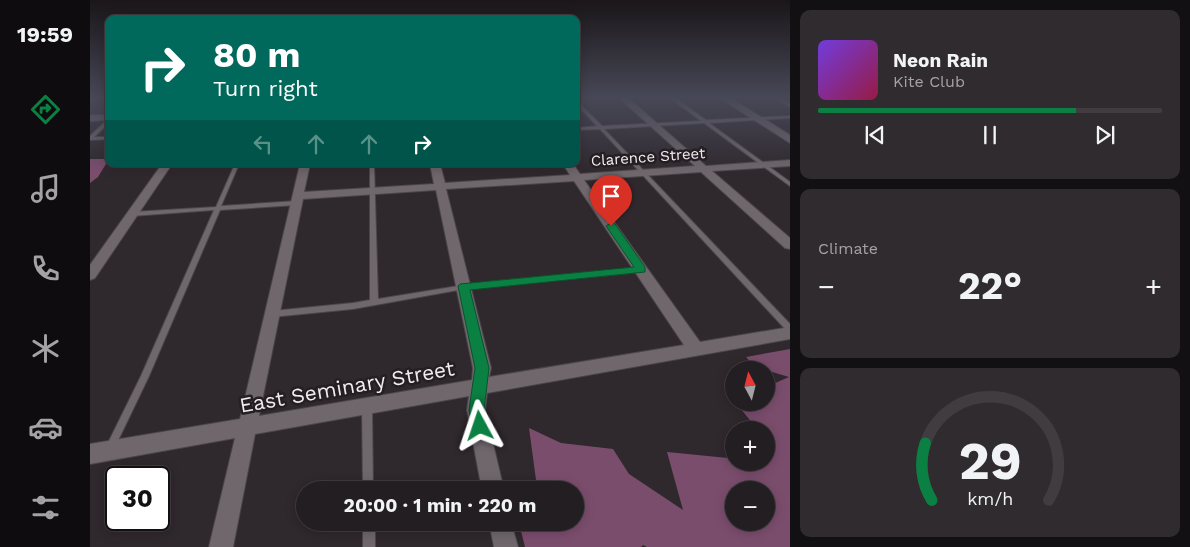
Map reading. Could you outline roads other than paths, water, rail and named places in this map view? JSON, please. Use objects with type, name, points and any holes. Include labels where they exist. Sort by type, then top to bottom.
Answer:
[{"type":"street","points":[[650,123],[790,245]]},
{"type":"street","points":[[763,123],[790,140]]},
{"type":"street","name":"Clarence Street","points":[[298,199],[371,192],[790,163]]},
{"type":"street","points":[[90,275],[165,167]]},
{"type":"street","points":[[218,546],[248,427],[304,167]]},
{"type":"street","points":[[436,167],[482,368],[476,410],[491,481]]},
{"type":"street","points":[[570,167],[696,349]]},
{"type":"street","name":"East Seminary Street","points":[[90,454],[790,331]]},
{"type":"street","points":[[502,531],[506,547]]},
{"type":"lane","points":[[105,123],[90,139],[105,138]]},
{"type":"lane","points":[[598,123],[642,173],[790,331]]},
{"type":"lane","points":[[580,129],[695,123]]},
{"type":"lane","points":[[705,123],[790,184]]},
{"type":"lane","points":[[108,451],[145,376],[216,208],[236,167]]},
{"type":"lane","points":[[372,167],[374,303]]},
{"type":"lane","points":[[132,214],[216,208],[298,199]]},
{"type":"lane","points":[[272,314],[374,303],[464,286],[641,270]]},
{"type":"lane","points":[[367,406],[368,481]]},
{"type":"lane","points":[[369,531],[369,547]]}]
